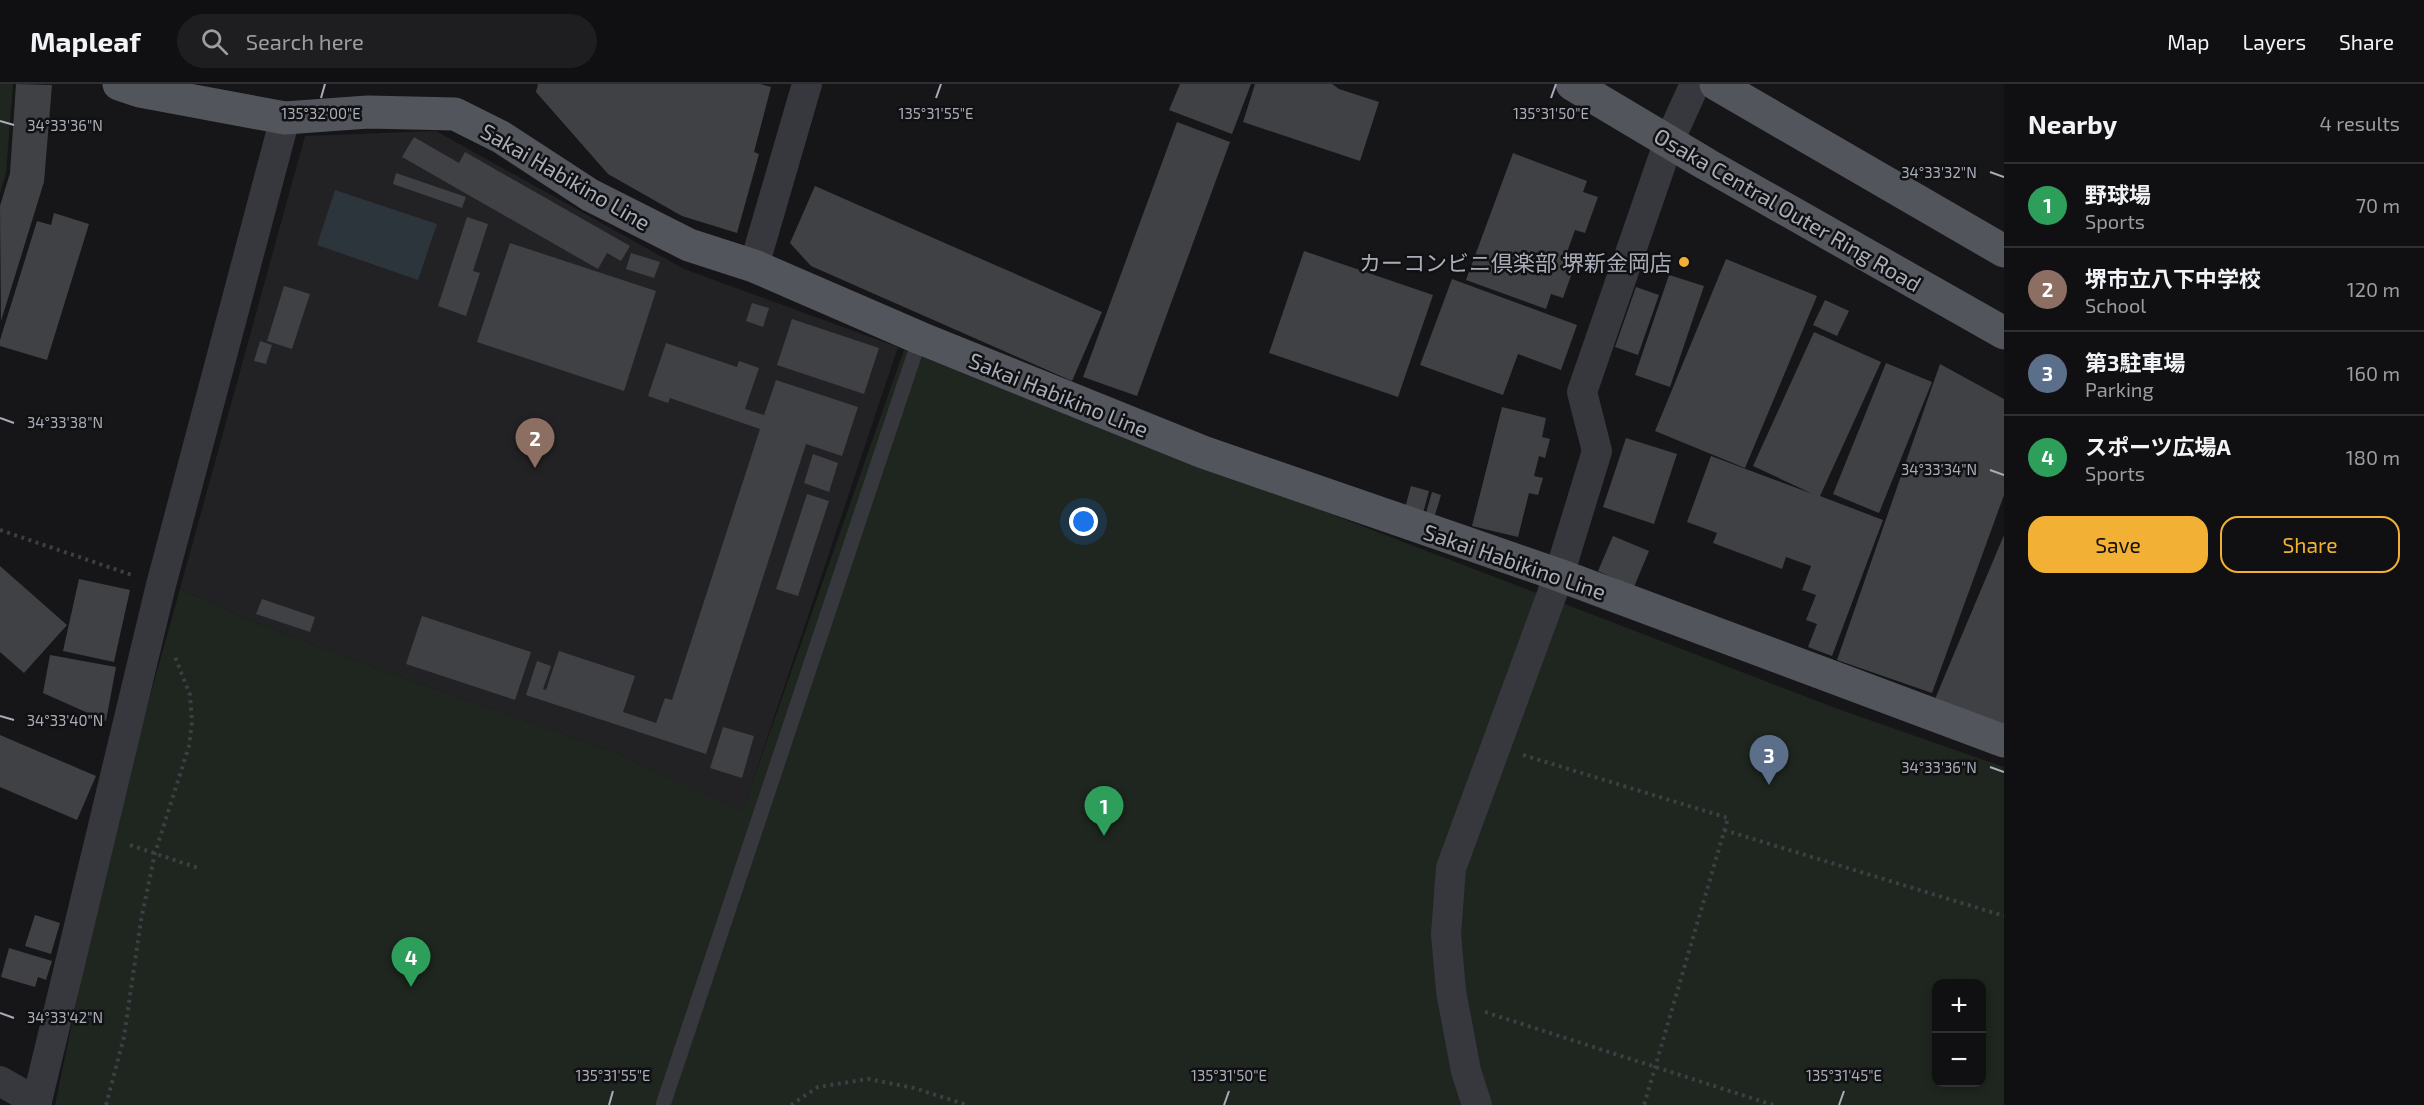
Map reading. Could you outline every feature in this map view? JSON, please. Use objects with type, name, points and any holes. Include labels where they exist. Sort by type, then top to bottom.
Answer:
[{"type":"main road","name":"Sakai Habikino Line","points":[[119,84],[140,91],[285,118],[368,112],[455,114],[501,137],[590,195],[689,245],[754,266],[920,338],[1203,452],[1558,575],[2004,741]]},
{"type":"main road","name":"Osaka Central Outer Ring Road","points":[[1572,84],[2004,333]]},
{"type":"main road","points":[[1716,84],[2004,251]]},
{"type":"street","points":[[754,266],[807,84]]},
{"type":"street","points":[[1477,1105],[1466,1071],[1453,1002],[1446,934],[1450,868],[1558,575],[1597,451],[1582,392],[1668,141],[1695,84]]},
{"type":"street","points":[[0,1081],[37,1103],[161,585],[224,356],[285,118]]},
{"type":"lane","points":[[663,1105],[920,338]]},
{"type":"path","points":[[0,530],[161,585]]},
{"type":"path","points":[[106,1105],[123,1037],[141,920],[155,853],[189,746],[192,722],[190,695],[177,661],[154,617]]},
{"type":"path","points":[[1496,747],[1728,818],[1644,1105]]},
{"type":"path","points":[[1724,830],[2004,916]]},
{"type":"path","points":[[101,836],[201,869]]},
{"type":"path","points":[[1453,1002],[1773,1105]]},
{"type":"path","points":[[791,1105],[818,1087],[867,1079],[914,1088],[967,1105]]},
{"type":"shaded area","points":[[0,84],[13,84],[6,173],[0,193]]},
{"type":"shaded area","points":[[436,131],[684,269],[898,347],[742,813],[614,752],[345,657],[247,619],[180,589],[305,136]]},
{"type":"shaded area","points":[[335,190],[437,224],[418,280],[317,245]]},
{"type":"shaded area","points":[[904,350],[1838,709],[2004,767],[2004,1105],[55,1105],[111,835],[180,589],[247,619],[345,657],[614,752],[742,812]]},
{"type":"building","points":[[16,84],[52,85],[44,182],[1,321],[0,206],[10,173]]},
{"type":"building","points":[[538,84],[760,84],[771,87],[754,152],[759,154],[737,233],[682,216],[608,174],[536,92]]},
{"type":"building","points":[[1180,84],[1251,84],[1232,134],[1169,110]]},
{"type":"building","points":[[1255,84],[1332,84],[1339,89],[1379,102],[1360,161],[1243,122]]},
{"type":"building","points":[[1177,122],[1230,142],[1137,396],[1083,377]]},
{"type":"building","points":[[414,137],[459,163],[465,152],[630,246],[621,261],[607,253],[598,269],[402,157]]},
{"type":"building","points":[[1513,153],[1587,181],[1583,192],[1598,197],[1585,233],[1575,230],[1566,255],[1577,259],[1563,298],[1551,294],[1546,309],[1466,280]]},
{"type":"building","points":[[396,173],[466,197],[462,208],[393,184]]},
{"type":"building","points":[[815,186],[1102,312],[1072,381],[811,266],[790,243]]},
{"type":"building","points":[[54,213],[89,224],[47,360],[0,346],[0,340],[37,221],[51,225]]},
{"type":"building","points":[[467,217],[488,224],[473,271],[480,273],[466,316],[438,306]]},
{"type":"building","points":[[510,243],[656,291],[624,391],[477,342]]},
{"type":"building","points":[[1304,251],[1433,295],[1398,397],[1269,353]]},
{"type":"building","points":[[631,253],[660,262],[654,278],[626,269]]},
{"type":"building","points":[[1726,259],[1817,296],[1745,468],[1655,431]]},
{"type":"building","points":[[1669,275],[1704,286],[1670,387],[1635,375]]},
{"type":"building","points":[[1452,279],[1577,325],[1561,370],[1518,354],[1503,395],[1420,365]]},
{"type":"building","points":[[284,286],[310,294],[292,349],[267,341]]},
{"type":"building","points":[[1636,287],[1659,295],[1638,355],[1615,347]]},
{"type":"building","points":[[1825,300],[1849,311],[1837,336],[1813,325]]},
{"type":"building","points":[[752,303],[769,308],[763,327],[746,321]]},
{"type":"building","points":[[792,319],[879,348],[864,394],[777,365]]},
{"type":"building","points":[[1814,332],[1881,362],[1820,496],[1883,520],[1832,656],[1808,647],[1817,624],[1806,620],[1816,595],[1802,590],[1811,566],[1786,557],[1782,569],[1713,543],[1717,533],[1687,522],[1711,456],[1813,494],[1753,466]]},
{"type":"building","points":[[260,341],[272,345],[266,364],[254,361]]},
{"type":"building","points":[[666,343],[737,367],[739,361],[759,368],[745,409],[764,415],[776,380],[858,407],[842,456],[806,444],[706,754],[526,695],[537,661],[551,666],[543,689],[546,690],[559,651],[635,676],[623,712],[656,723],[665,698],[672,700],[760,429],[670,398],[668,403],[648,396]]},
{"type":"building","points":[[1886,363],[1932,382],[1879,513],[1833,494]]},
{"type":"building","points":[[1940,364],[2004,399],[2004,495],[1932,693],[1837,660]]},
{"type":"building","points":[[1502,407],[1546,418],[1542,437],[1550,439],[1545,458],[1539,456],[1534,476],[1543,478],[1538,495],[1529,493],[1518,537],[1472,526]]},
{"type":"building","points":[[1626,438],[1677,454],[1654,524],[1603,507]]},
{"type":"building","points":[[813,454],[838,463],[829,492],[804,483]]},
{"type":"building","points":[[1411,486],[1429,491],[1423,513],[1405,508]]},
{"type":"building","points":[[1432,492],[1441,495],[1435,515],[1426,513]]},
{"type":"building","points":[[807,494],[829,501],[798,596],[776,589]]},
{"type":"building","points":[[2004,535],[2004,727],[1935,699]]},
{"type":"building","points":[[1613,536],[1649,551],[1634,587],[1598,571]]},
{"type":"building","points":[[0,566],[67,625],[24,673],[0,652]]},
{"type":"building","points":[[79,579],[130,590],[114,662],[63,651]]},
{"type":"building","points":[[262,599],[315,617],[310,632],[256,614]]},
{"type":"building","points":[[422,616],[531,652],[515,700],[406,664]]},
{"type":"building","points":[[50,655],[116,667],[106,721],[43,693]]},
{"type":"building","points":[[723,727],[754,736],[742,778],[710,768]]},
{"type":"building","points":[[0,735],[96,776],[77,820],[0,787]]},
{"type":"building","points":[[35,915],[60,923],[51,954],[25,946]]},
{"type":"building","points":[[9,948],[52,961],[46,980],[38,977],[35,987],[1,977]]},
{"type":"place","name":"カーコンビニ倶楽部 堺新金岡店","points":[[1684,262]]},
{"type":"place","name":"堺市立八下中学校","points":[[535,468]]},
{"type":"place","name":"第3駐車場","points":[[1769,785]]},
{"type":"place","name":"野球場","points":[[1104,836]]},
{"type":"place","name":"スポーツ広場A","points":[[411,987]]}]
